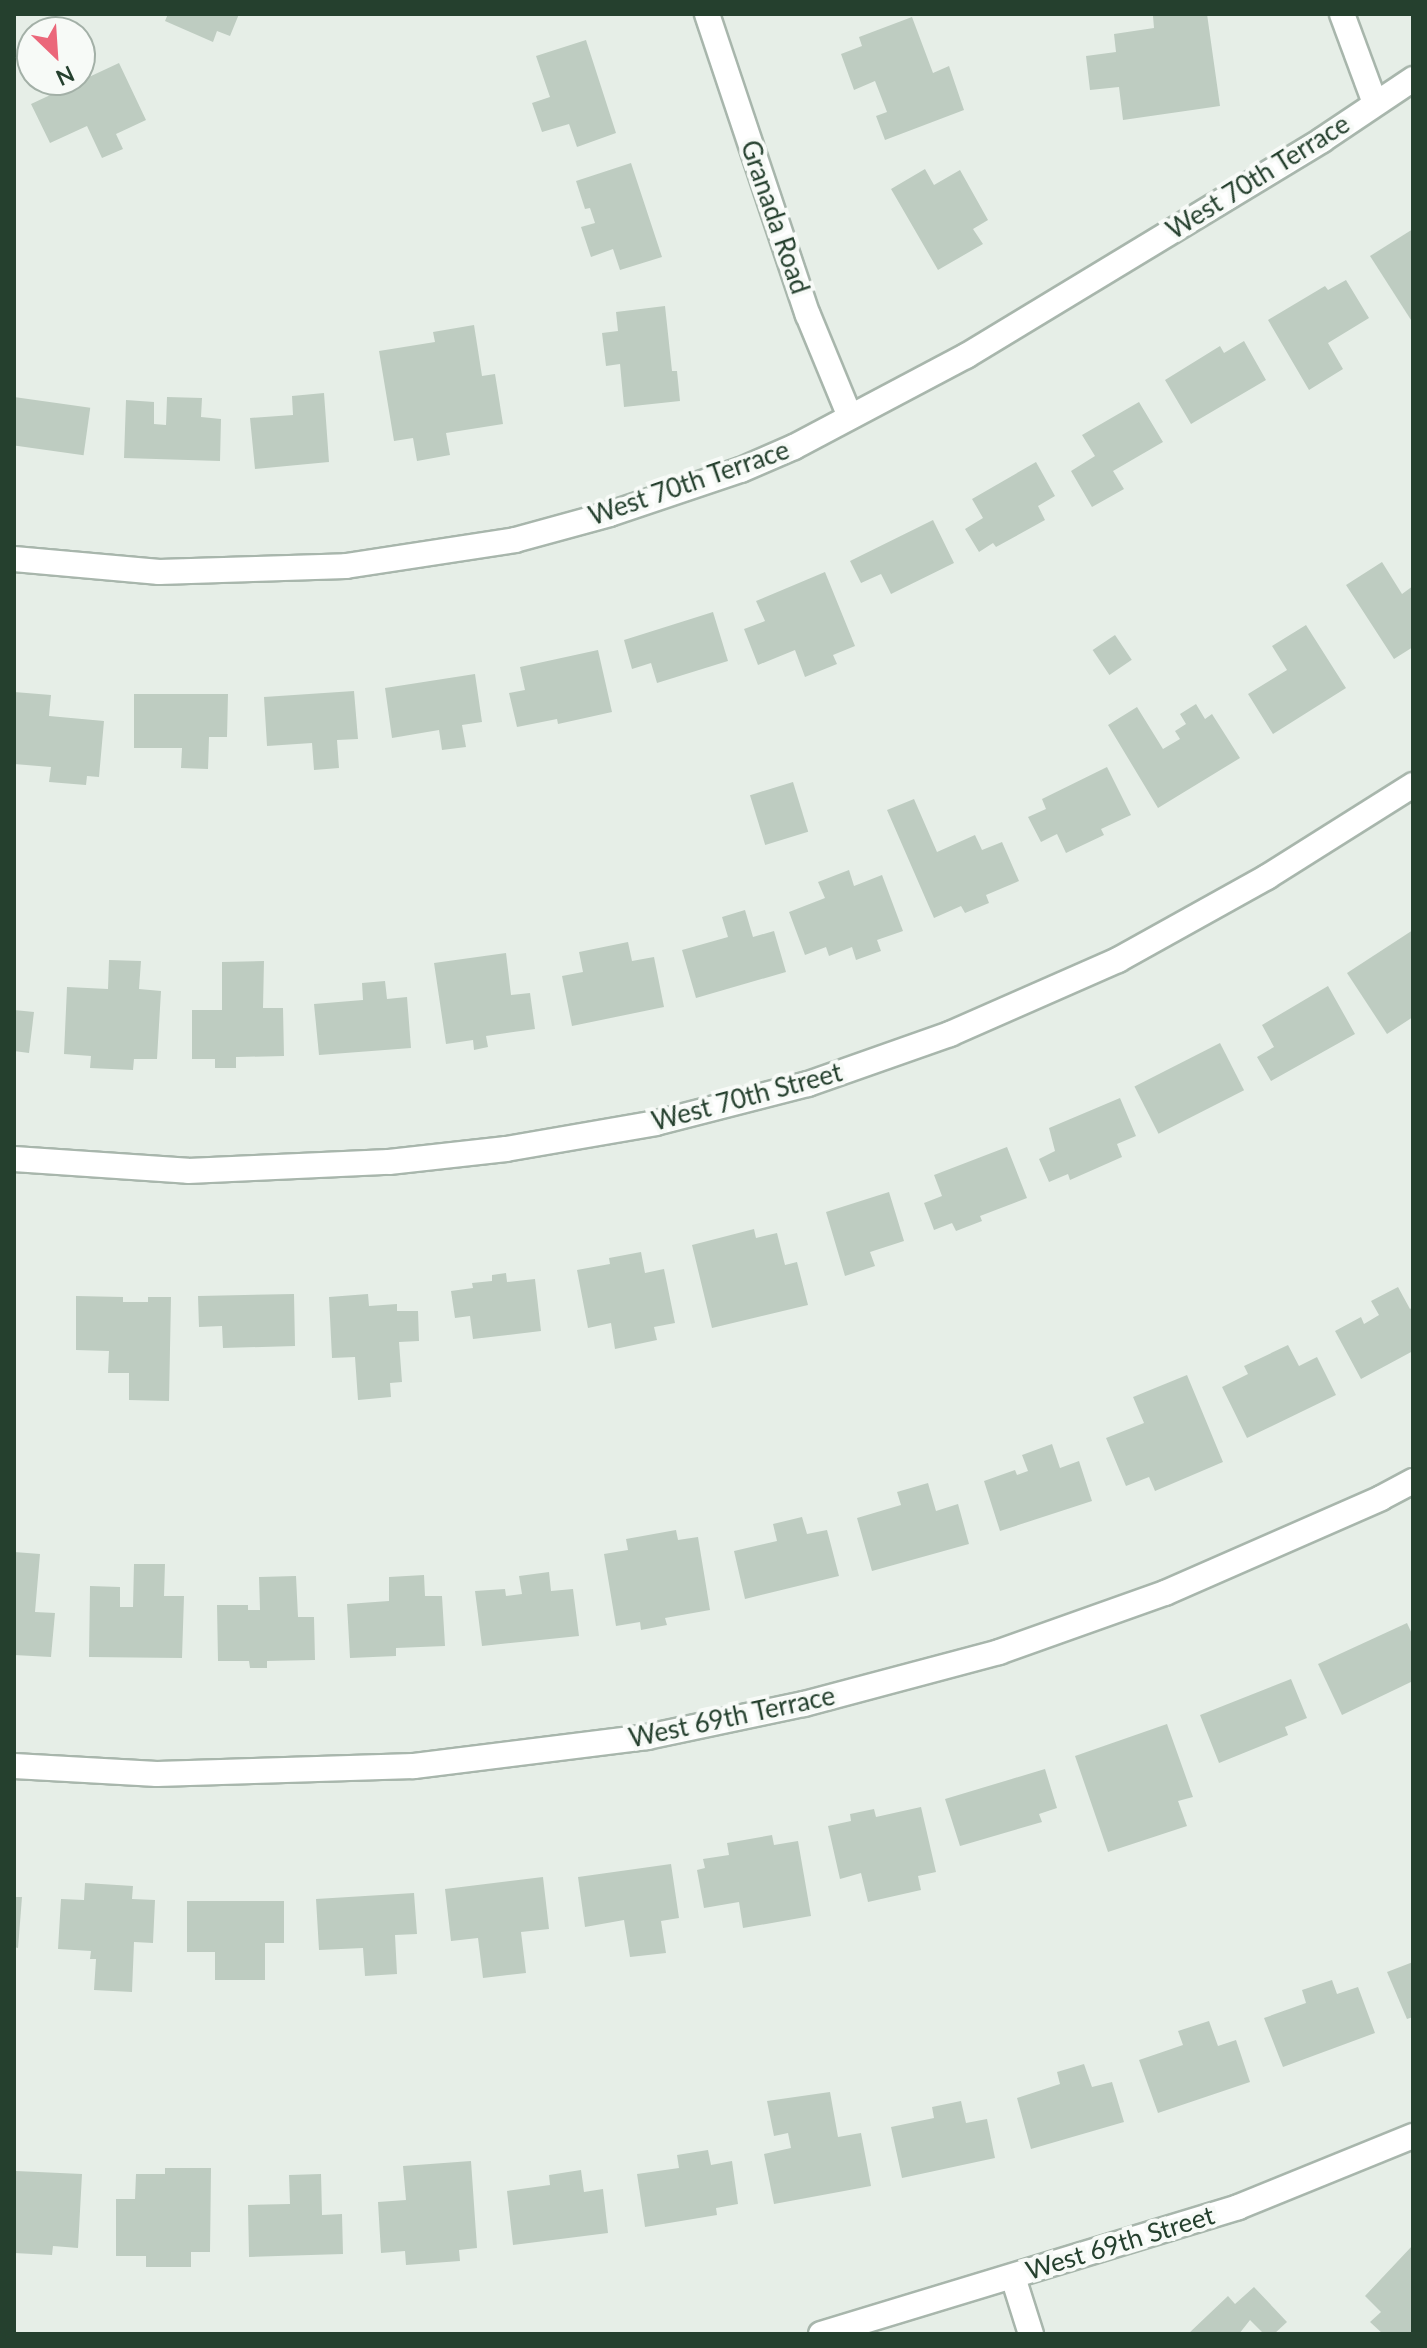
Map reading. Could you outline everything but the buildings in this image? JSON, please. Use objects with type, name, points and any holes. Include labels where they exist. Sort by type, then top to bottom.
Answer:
[{"type":"street","name":"Granada Road","points":[[707,14],[808,315],[850,417]]},
{"type":"street","points":[[1342,14],[1375,103]]},
{"type":"street","name":"West 70th Terrace","points":[[14,559],[159,572],[346,566],[515,540],[610,514],[741,470],[794,447],[966,356],[1322,140],[1413,79]]},
{"type":"street","name":"West 70th Street","points":[[14,1159],[188,1171],[389,1162],[506,1149],[656,1123],[808,1084],[950,1034],[1118,960],[1267,877],[1413,785]]},
{"type":"street","name":"West 69th Terrace","points":[[14,1766],[157,1774],[414,1766],[647,1737],[804,1704],[999,1652],[1165,1593],[1413,1481]]},
{"type":"street","name":"West 69th Street","points":[[821,2334],[874,2315],[1013,2277],[1238,2207],[1413,2136]]},
{"type":"street","points":[[1013,2277],[1031,2334]]}]
